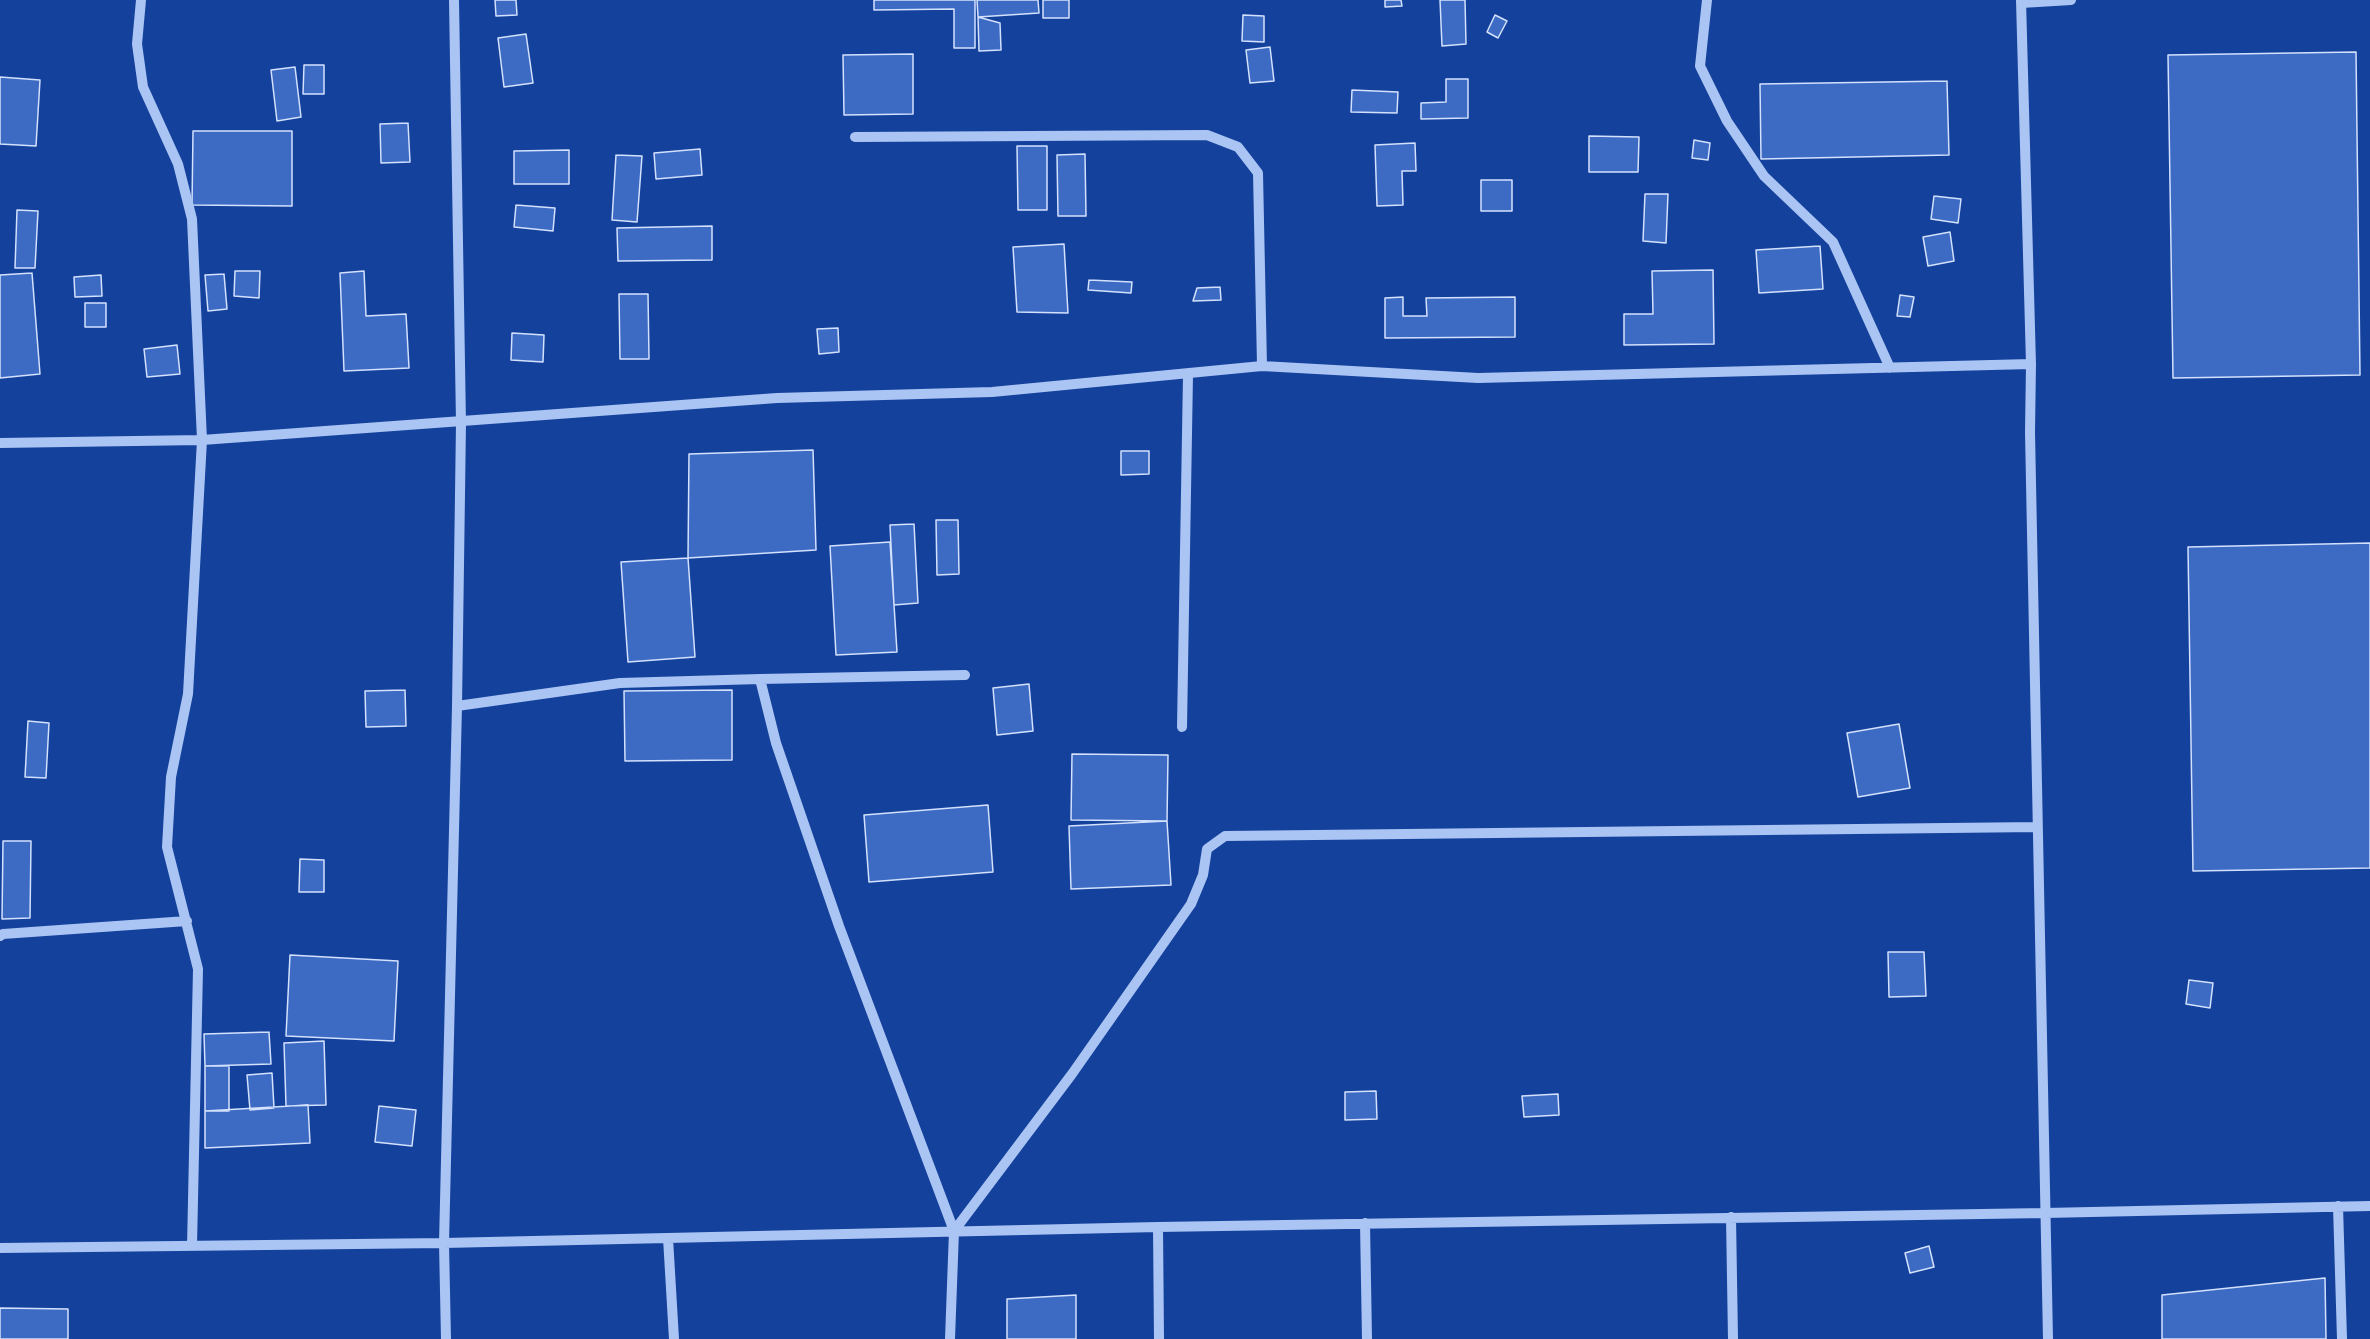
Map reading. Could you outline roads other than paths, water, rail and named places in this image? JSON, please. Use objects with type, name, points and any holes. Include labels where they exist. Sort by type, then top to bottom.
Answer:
[{"type":"street","points":[[141,0],[137,45],[143,87],[178,164],[192,219],[202,440],[188,694],[171,777],[167,847],[198,969],[192,1246]]},
{"type":"street","points":[[446,1339],[444,1243],[458,706],[461,423],[454,0]]},
{"type":"street","points":[[1707,0],[1700,66],[1718,103],[1764,176],[1833,242],[1890,368]]},
{"type":"street","points":[[2048,1339],[2030,432],[2031,364],[2021,1],[2071,0]]},
{"type":"street","points":[[855,137],[1207,135],[1238,147],[1258,173],[1262,366]]},
{"type":"street","points":[[0,442],[202,440],[461,423],[777,398],[992,392],[1188,375],[1262,366],[1478,378],[2031,364]]},
{"type":"street","points":[[1182,727],[1188,375]]},
{"type":"street","points":[[458,706],[620,683],[965,675]]},
{"type":"street","points":[[760,679],[776,743],[839,926],[954,1231],[950,1339]]},
{"type":"street","points":[[954,1231],[1072,1074],[1191,904],[1203,875],[1207,849],[1225,836],[2037,827]]},
{"type":"street","points":[[0,936],[187,921]]},
{"type":"street","points":[[2338,1206],[2342,1339]]},
{"type":"street","points":[[0,1248],[444,1243],[1365,1223],[2370,1206]]},
{"type":"street","points":[[1731,1217],[1733,1339]]},
{"type":"street","points":[[1365,1223],[1367,1339]]},
{"type":"street","points":[[1158,1227],[1159,1339]]},
{"type":"street","points":[[668,1238],[674,1339]]}]
